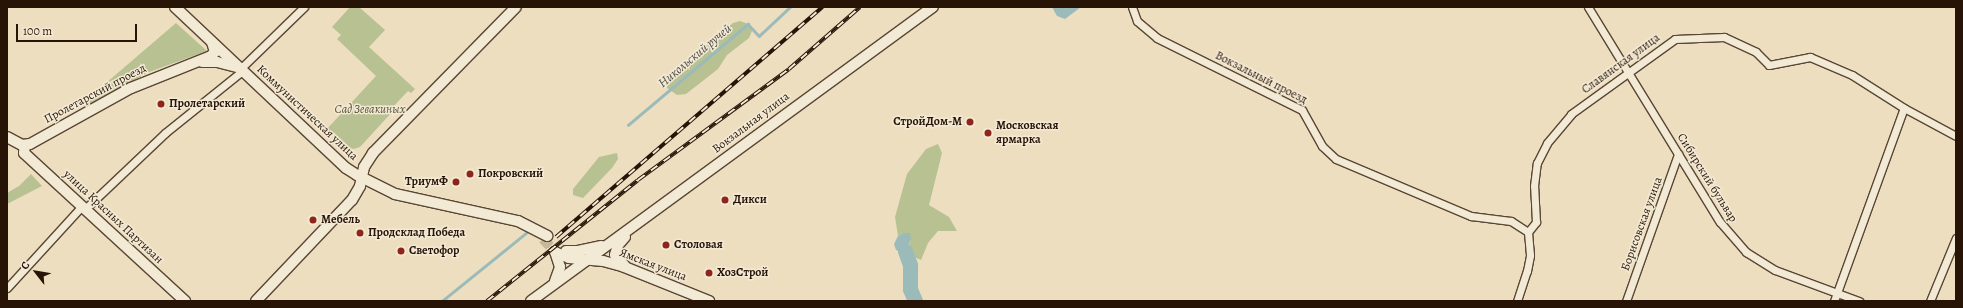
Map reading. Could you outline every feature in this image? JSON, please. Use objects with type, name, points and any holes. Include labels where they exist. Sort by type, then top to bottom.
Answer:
[{"type":"main road","name":"Коммунистическая улица","points":[[175,7],[346,168],[361,178],[383,190],[413,200],[516,220],[533,227],[545,238]]},
{"type":"main road","name":"Вокзальная улица","points":[[531,301],[585,259],[637,226],[770,124],[933,7]]},
{"type":"main road","points":[[256,301],[352,200],[365,164],[373,152],[511,8]]},
{"type":"main road","points":[[194,63],[214,53],[212,42]]},
{"type":"main road","points":[[194,63],[217,62],[240,69]]},
{"type":"main road","name":"Пролетарский проезд","points":[[25,149],[131,88],[194,63]]},
{"type":"main road","points":[[8,138],[25,149]]},
{"type":"main road","name":"улица Красных Партизан","points":[[25,149],[84,207],[185,301]]},
{"type":"main road","points":[[626,268],[616,258],[616,251],[619,243],[637,226]]},
{"type":"main road","points":[[554,283],[560,270],[561,250],[578,251],[609,244]]},
{"type":"main road","name":"Ямская улица","points":[[561,250],[585,259],[626,268],[709,301]]},
{"type":"street","points":[[7,288],[84,207],[165,133],[240,69],[304,7]]},
{"type":"street","name":"Вокзальный проезд","points":[[1132,7],[1138,21],[1157,38],[1302,110],[1322,146],[1336,159],[1471,216],[1511,221],[1528,232]]},
{"type":"street","name":"Сибирский бульвар","points":[[1588,7],[1720,222],[1746,252],[1775,270],[1859,301]]},
{"type":"street","name":"Славянская улица","points":[[1517,301],[1528,263],[1528,232],[1536,222],[1534,186],[1537,163],[1547,143],[1571,114],[1628,71],[1675,39],[1724,37],[1756,52],[1769,65],[1810,57],[1852,74],[1904,108],[1956,136]]},
{"type":"street","points":[[1834,301],[1904,108]]},
{"type":"street","name":"Борисовская улица","points":[[1626,301],[1678,154]]},
{"type":"street","points":[[1930,301],[1956,238]]},
{"type":"green space","name":"Сад Зевакиных","points":[[350,7],[359,7],[385,30],[369,47],[415,89],[411,93],[408,91],[391,109],[393,111],[360,147],[354,149],[349,148],[326,130],[376,76],[337,39],[341,35],[332,27]]},
{"type":"green space","points":[[740,21],[748,24],[752,31],[749,38],[727,55],[718,69],[686,94],[677,95],[667,88],[667,78],[733,23]]},
{"type":"green space","points":[[176,23],[207,51],[149,72],[88,105],[85,101]]},
{"type":"green space","points":[[938,144],[942,153],[929,205],[949,217],[957,231],[938,231],[928,243],[921,260],[914,257],[908,247],[911,240],[903,233],[898,236],[895,217],[907,174],[926,149]]},
{"type":"green space","points":[[617,153],[618,159],[612,168],[583,198],[573,195],[573,189],[599,157]]},
{"type":"green space","points":[[31,174],[42,186],[7,204],[7,193],[19,186]]},
{"type":"water","points":[[1052,7],[1081,7],[1065,19],[1057,16]]},
{"type":"water","points":[[903,233],[910,233],[911,240],[905,251],[901,252],[896,250],[894,244],[898,236]]},
{"type":"waterway","name":"Никольский ручей","points":[[628,125],[748,24],[759,36],[790,7]]},
{"type":"waterway","points":[[442,301],[526,233]]},
{"type":"waterway","points":[[905,251],[910,265],[910,289],[915,301]]},
{"type":"tunnel","points":[[543,239],[555,252]]},
{"type":"railway","points":[[556,237],[822,7]]},
{"type":"railway","points":[[487,301],[638,180],[789,69],[860,7]]},
{"type":"place","name":"Пролетарский","points":[[161,104]]},
{"type":"place","name":"СтройДом-М","points":[[970,122]]},
{"type":"place","name":"Московская ярмарка","points":[[988,133]]},
{"type":"place","name":"Покровский","points":[[470,174]]},
{"type":"place","name":"ТриумФ","points":[[456,182]]},
{"type":"place","name":"Дикси","points":[[725,200]]},
{"type":"place","name":"Мебель","points":[[313,220]]},
{"type":"place","name":"Продсклад Победа","points":[[360,233]]},
{"type":"place","name":"Столовая","points":[[666,245]]},
{"type":"place","name":"Светофор","points":[[401,251]]},
{"type":"place","name":"ХозСтрой","points":[[709,273]]}]
